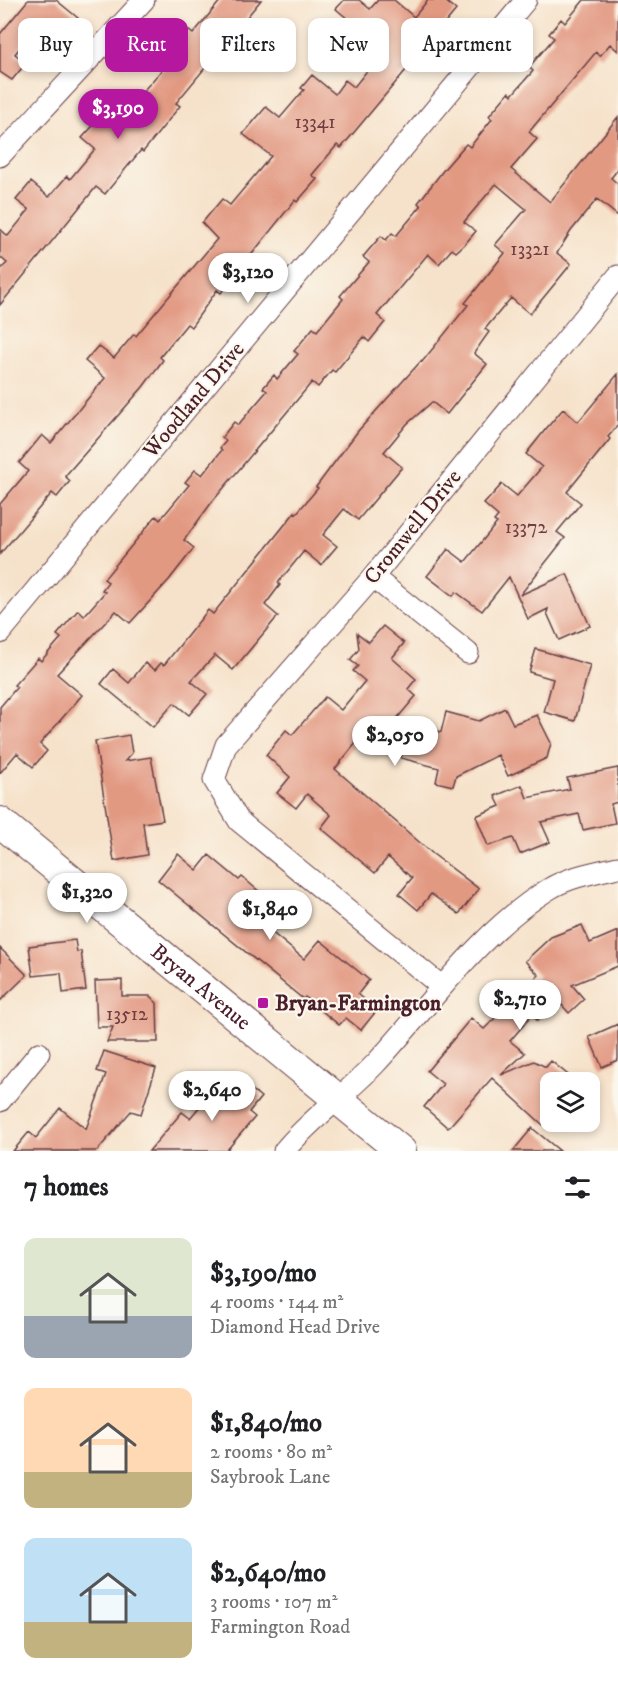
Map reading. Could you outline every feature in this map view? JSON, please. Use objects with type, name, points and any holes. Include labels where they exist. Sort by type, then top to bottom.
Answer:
[{"type":"main road","name":"Bryan Avenue","points":[[0,822],[401,1151]]},
{"type":"street","points":[[0,156],[144,0]]},
{"type":"street","name":"Woodland Drive","points":[[0,633],[526,0]]},
{"type":"street","name":"Cromwell Drive","points":[[441,986],[239,821],[214,780],[226,745],[373,577],[618,276]]},
{"type":"street","points":[[373,577],[468,653]]},
{"type":"street","points":[[284,1151],[301,1130],[374,1066],[441,986],[513,915],[550,888],[618,867]]},
{"type":"street","points":[[0,1101],[39,1053]]},
{"type":"building","points":[[28,0],[56,0],[78,18],[18,18],[18,50],[15,54],[18,56],[19,72],[12,80],[0,72],[0,34]]},
{"type":"building","points":[[221,0],[261,0],[246,18],[206,18]]},
{"type":"building","points":[[344,0],[359,0],[370,9],[378,0],[394,0],[414,17],[428,0],[444,0],[456,10],[449,18],[401,18],[401,72],[404,72],[341,148],[337,145],[312,175],[317,179],[297,202],[295,200],[221,293],[217,290],[191,327],[187,324],[160,357],[163,360],[143,387],[65,476],[70,481],[57,497],[52,493],[0,554],[0,504],[28,471],[19,463],[42,435],[51,443],[105,378],[85,361],[98,346],[114,358],[134,334],[136,336],[217,239],[202,223],[222,199],[230,205],[271,156],[243,134],[266,107],[280,118],[304,90],[301,88],[312,75],[335,94],[345,80],[354,87],[366,72],[389,72],[389,18],[347,18],[336,9]]},
{"type":"building","points":[[584,0],[618,0],[618,51],[610,44],[600,56],[596,52],[529,132],[537,139],[511,169],[550,202],[618,117],[618,169],[611,178],[618,184],[618,216],[597,199],[571,231],[557,253],[571,264],[530,314],[511,298],[485,329],[489,332],[474,353],[487,364],[447,414],[432,402],[407,424],[384,452],[402,467],[358,520],[344,509],[323,535],[337,546],[321,565],[304,551],[278,583],[280,585],[265,605],[278,616],[233,670],[215,655],[191,681],[207,694],[189,715],[174,703],[153,727],[101,684],[113,669],[129,683],[145,663],[155,670],[161,663],[164,665],[208,610],[213,614],[295,512],[296,514],[318,488],[316,487],[358,431],[422,362],[468,305],[465,303],[505,253],[495,245],[526,209],[496,184],[464,222],[476,231],[465,244],[456,252],[452,249],[439,264],[428,254],[377,315],[385,322],[369,342],[364,337],[335,372],[332,370],[318,387],[312,382],[212,502],[184,540],[194,548],[169,580],[130,623],[116,611],[57,674],[82,695],[40,744],[47,751],[33,767],[17,753],[0,773],[0,707],[17,687],[14,685],[38,658],[41,661],[61,638],[57,635],[78,610],[84,616],[105,592],[102,590],[108,582],[104,579],[156,516],[160,520],[189,485],[185,482],[195,470],[202,475],[222,450],[220,448],[226,441],[222,437],[234,422],[238,425],[267,391],[263,388],[274,375],[277,379],[298,354],[294,351],[313,328],[317,331],[343,299],[340,296],[369,262],[363,257],[367,252],[381,236],[386,240],[392,233],[396,236],[421,206],[418,203],[445,168],[466,144],[470,147],[492,119],[489,116],[509,92],[512,95],[533,72],[533,62],[554,38],[549,34],[561,19],[565,23]]},
{"type":"building","points":[[200,26],[202,72],[176,103],[180,106],[105,194],[96,187],[0,305],[0,270],[7,263],[0,257],[0,229],[8,236],[29,210],[16,200],[31,182],[49,197],[67,176],[70,179],[95,149],[82,138],[101,117],[98,115],[114,97],[128,108],[160,72],[188,72],[188,30],[193,34]]},
{"type":"building","points":[[618,374],[618,425],[608,437],[610,439],[567,492],[581,503],[557,532],[565,538],[520,595],[567,574],[590,626],[559,640],[547,613],[548,609],[528,619],[509,577],[482,611],[456,592],[453,596],[427,576],[448,549],[465,562],[497,523],[494,521],[498,516],[484,504],[502,484],[517,496],[542,467],[526,454],[545,430],[563,409],[578,422]]},
{"type":"building","points":[[383,626],[404,643],[392,658],[416,679],[408,689],[416,696],[394,722],[441,732],[446,712],[479,721],[505,708],[513,724],[537,715],[551,743],[547,758],[508,776],[498,755],[456,776],[453,786],[436,782],[439,768],[401,758],[404,746],[373,722],[335,769],[433,854],[479,889],[459,914],[431,894],[418,910],[399,894],[412,878],[388,857],[375,873],[321,828],[331,815],[307,794],[296,808],[277,793],[290,777],[266,755],[286,730],[292,735],[325,697],[341,710],[365,681],[353,671],[358,666],[350,660],[359,649],[357,633],[369,642]]},
{"type":"building","points":[[536,649],[590,665],[575,721],[544,712],[553,679],[529,672]]},
{"type":"building","points":[[129,735],[132,753],[125,761],[151,757],[163,820],[143,823],[147,855],[114,861],[95,741]]},
{"type":"building","points":[[618,768],[618,802],[611,804],[615,823],[583,830],[579,814],[541,822],[550,842],[520,854],[513,838],[488,846],[476,816],[500,806],[495,796],[522,785],[527,798],[570,789],[567,778]]},
{"type":"building","points":[[178,854],[197,870],[209,855],[239,880],[242,877],[261,893],[246,911],[304,959],[320,940],[369,980],[358,994],[377,1010],[361,1030],[346,1018],[339,1025],[305,997],[303,999],[158,880]]},
{"type":"building","points":[[582,925],[590,943],[618,931],[618,966],[572,985],[584,999],[569,1013],[560,1003],[537,1020],[532,1015],[510,1041],[525,1053],[501,1075],[534,1061],[546,1067],[551,1061],[564,1072],[540,1072],[540,1122],[492,1078],[448,1128],[424,1107],[443,1084],[427,1071],[471,1018],[484,1029],[539,975],[525,961],[551,937]]},
{"type":"building","points":[[75,940],[77,952],[81,951],[86,990],[63,993],[61,973],[33,976],[29,946]]},
{"type":"building","points":[[0,948],[27,975],[0,1001]]},
{"type":"building","points":[[122,980],[122,996],[150,996],[157,1003],[158,1042],[107,1042],[113,1027],[97,1027],[95,981]]},
{"type":"building","points":[[618,1024],[618,1060],[602,1067],[589,1037]]},
{"type":"building","points":[[104,1051],[156,1068],[141,1114],[131,1111],[97,1151],[13,1151],[29,1132],[36,1138],[60,1108],[86,1129],[106,1074],[97,1071]]},
{"type":"building","points":[[240,1080],[261,1097],[249,1112],[255,1117],[226,1151],[149,1151],[182,1112],[190,1118],[219,1084],[229,1093]]},
{"type":"building","points":[[532,1128],[560,1151],[513,1151]]},
{"type":"place","name":"Bryan-Farmington","points":[[263,1003]]}]
